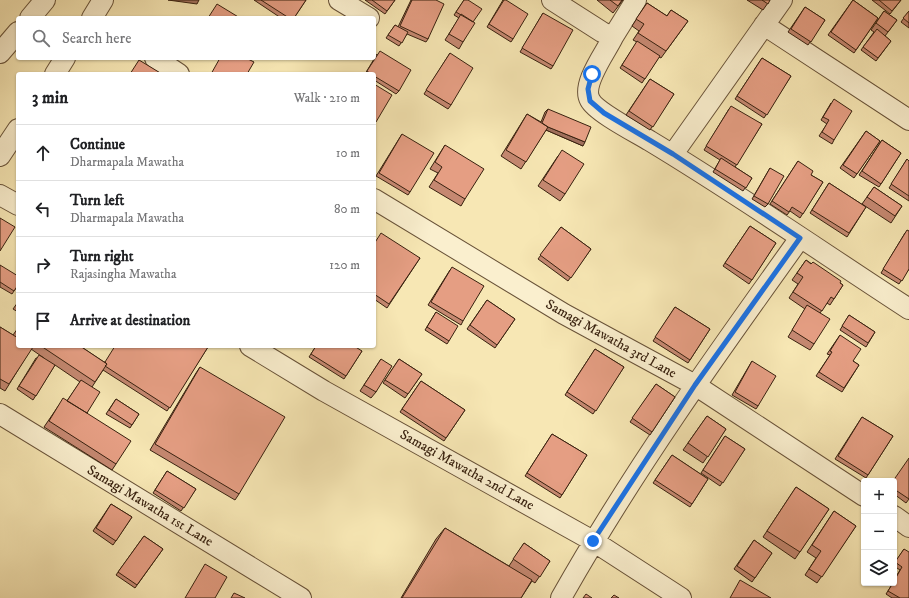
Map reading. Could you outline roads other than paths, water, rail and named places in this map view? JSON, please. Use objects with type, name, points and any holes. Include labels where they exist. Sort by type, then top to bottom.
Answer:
[{"type":"street","points":[[32,16],[45,0]]},
{"type":"street","points":[[93,16],[103,0]]},
{"type":"street","points":[[339,0],[365,16]]},
{"type":"street","points":[[552,0],[602,32],[613,37]]},
{"type":"street","points":[[636,0],[592,74],[588,89],[590,101],[604,113],[673,154],[909,309]]},
{"type":"street","points":[[673,154],[782,0]]},
{"type":"street","points":[[764,25],[909,120]]},
{"type":"street","points":[[0,52],[16,34]]},
{"type":"street","points":[[55,72],[64,60]]},
{"type":"street","points":[[157,60],[176,72]]},
{"type":"street","points":[[0,156],[16,132]]},
{"type":"street","points":[[0,195],[16,205]]},
{"type":"street","name":"Samagi Mawatha 3rd Lane","points":[[376,200],[564,314],[695,385],[861,494]]},
{"type":"street","points":[[561,598],[593,541],[695,385],[800,238]]},
{"type":"street","name":"Samagi Mawatha 2nd Lane","points":[[253,348],[324,391],[593,541],[681,598]]},
{"type":"street","name":"Samagi Mawatha 1st Lane","points":[[0,414],[301,598]]},
{"type":"street","points":[[897,518],[909,527]]}]
